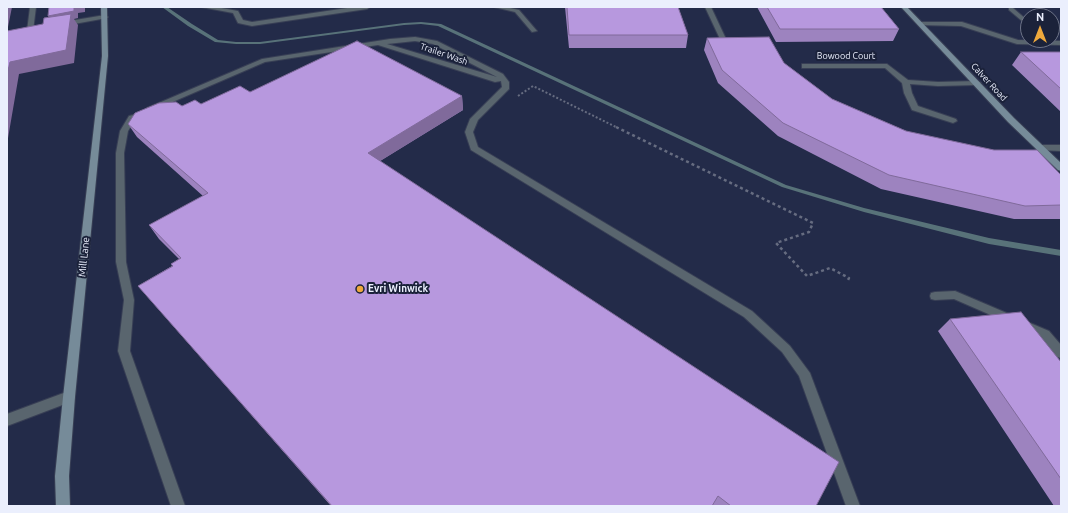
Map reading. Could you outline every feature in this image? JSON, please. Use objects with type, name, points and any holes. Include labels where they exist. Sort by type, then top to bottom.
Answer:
[{"type":"street","name":"Calver Road","points":[[904,7],[1061,168]]},
{"type":"street","name":"Mill Lane","points":[[63,506],[62,476],[69,398],[105,56],[105,12]]},
{"type":"lane","points":[[30,31],[33,7]]},
{"type":"lane","points":[[204,7],[236,12],[240,22],[252,24],[367,7]]},
{"type":"lane","points":[[497,7],[517,10],[534,31]]},
{"type":"lane","points":[[708,7],[723,39]]},
{"type":"lane","points":[[1011,9],[1020,17]]},
{"type":"lane","points":[[53,26],[105,12]]},
{"type":"lane","points":[[920,24],[962,24],[1020,42]]},
{"type":"lane","points":[[22,32],[38,29]]},
{"type":"lane","points":[[178,506],[124,351],[129,300],[121,262],[120,153],[124,131],[132,118],[149,109],[264,60],[415,39],[435,42],[500,76],[505,82],[506,87],[498,98],[474,119],[469,132],[474,148],[748,314],[786,349],[804,373],[853,506]]},
{"type":"lane","name":"Trailer Wash","points":[[378,43],[467,72],[505,82]]},
{"type":"lane","name":"Bowood Court","points":[[805,66],[886,66],[906,82]]},
{"type":"lane","points":[[953,121],[916,108],[908,93],[906,82],[938,84],[977,83]]},
{"type":"lane","points":[[1041,148],[1061,148]]},
{"type":"lane","points":[[935,296],[955,295],[1045,334],[1061,354]]},
{"type":"lane","points":[[7,420],[69,398]]},
{"type":"path","points":[[514,99],[533,86],[813,223],[809,232],[776,243],[807,276],[830,268],[849,278],[847,282]]},
{"type":"shaded area","points":[[7,7],[1061,7],[1061,506],[7,506]]},
{"type":"building","points":[[49,7],[74,7],[74,11],[48,16]]},
{"type":"building","points":[[567,7],[678,7],[688,35],[569,35]]},
{"type":"building","points":[[767,7],[881,7],[899,29],[780,29]]},
{"type":"building","points":[[71,14],[66,50],[10,62],[7,75],[7,31],[43,24],[44,18]]},
{"type":"building","points":[[769,37],[784,63],[832,99],[906,131],[994,150],[1037,150],[1061,175],[1061,205],[1025,206],[889,175],[783,123],[722,70],[707,38]]},
{"type":"building","name":"Evri Winwick","points":[[357,41],[462,96],[368,153],[839,462],[816,506],[731,506],[718,496],[712,506],[332,506],[138,286],[173,266],[171,264],[181,258],[149,225],[208,193],[128,124],[135,113],[159,103],[176,102],[182,106],[195,100],[201,104],[240,86],[250,92]]},
{"type":"building","points":[[1021,52],[1061,52],[1061,89]]},
{"type":"building","points":[[1021,312],[1061,362],[1061,479],[950,319]]},
{"type":"waterway","points":[[164,7],[217,41],[236,43],[260,43],[404,24],[421,23],[439,25],[784,186],[864,210],[989,241],[1061,253]]},
{"type":"place","name":"Evri Winwick","points":[[360,289]]}]
